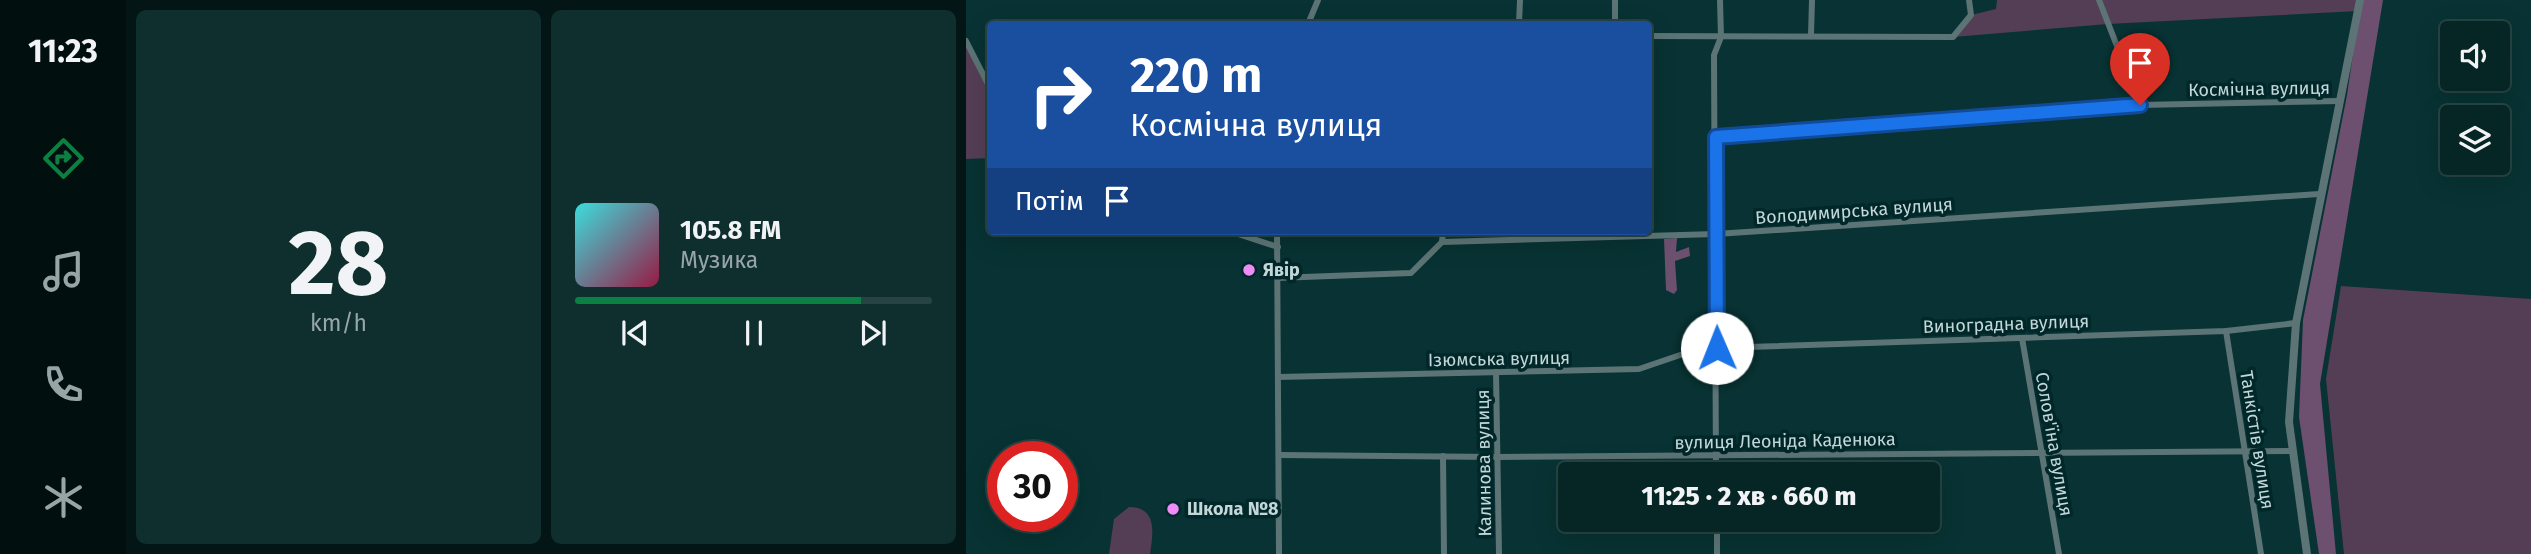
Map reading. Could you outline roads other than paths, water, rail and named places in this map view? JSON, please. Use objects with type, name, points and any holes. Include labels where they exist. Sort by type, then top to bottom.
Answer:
[{"type":"street","points":[[1309,21],[1318,0]]},
{"type":"street","points":[[1519,21],[1520,0]]},
{"type":"street","points":[[1615,0],[1615,21]]},
{"type":"street","points":[[1716,462],[1714,55],[1721,37],[1720,0]]},
{"type":"street","points":[[1811,35],[1812,0]]},
{"type":"street","points":[[1652,36],[1953,37],[1971,15],[1969,0]]},
{"type":"street","points":[[2099,0],[2140,105]]},
{"type":"street","points":[[2307,554],[2289,422],[2296,323],[2319,194],[2360,0]]},
{"type":"street","points":[[966,41],[987,83]]},
{"type":"street","name":"Космічна вулиця","points":[[1716,137],[2140,105],[2340,101]]},
{"type":"street","name":"Володимирська вулиця","points":[[1442,242],[1716,234],[2319,194]]},
{"type":"street","points":[[1241,235],[1278,247]]},
{"type":"street","points":[[1277,235],[1279,554]]},
{"type":"street","points":[[1277,278],[1411,272],[1442,242],[1443,235]]},
{"type":"street","name":"Виноградна вулиця","points":[[1717,348],[2226,331],[2296,323]]},
{"type":"street","name":"Танкістів вулиця","points":[[2226,331],[2261,554]]},
{"type":"street","name":"Солов'їна вулиця","points":[[2022,338],[2059,554]]},
{"type":"street","name":"Ізюмська вулиця","points":[[1278,377],[1647,368],[1686,353],[1717,348]]},
{"type":"street","name":"Калинова вулиця","points":[[1496,372],[1499,554]]},
{"type":"street","name":"вулиця Леоніда Каденюка","points":[[1279,455],[1716,456],[2291,450]]},
{"type":"street","points":[[1443,456],[1444,554]]},
{"type":"street","points":[[1717,532],[1717,554]]},
{"type":"place","name":"Явiр","points":[[1249,270]]},
{"type":"place","name":"Школа №8","points":[[1173,509]]}]
